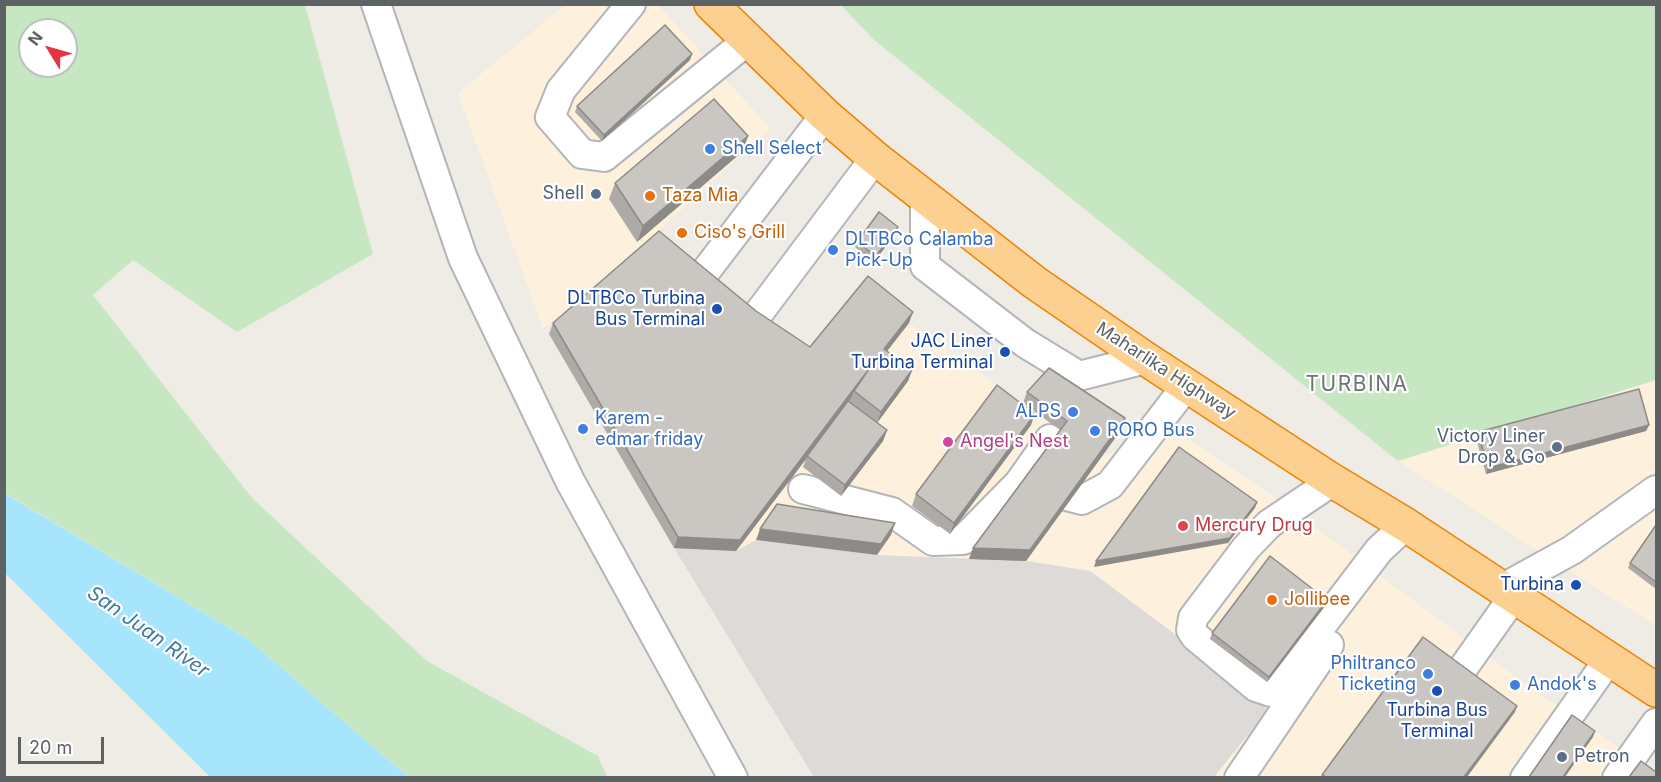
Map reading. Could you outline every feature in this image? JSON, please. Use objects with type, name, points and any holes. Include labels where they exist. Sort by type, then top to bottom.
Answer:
[{"type":"highway","name":"Maharlika Highway","points":[[711,4],[825,115],[925,199],[1034,282],[1146,359],[1333,481],[1406,525],[1656,690]]},
{"type":"street","points":[[376,4],[463,258],[570,481],[733,777]]},
{"type":"street","points":[[631,4],[561,90],[550,117],[582,154],[604,157],[747,41]]},
{"type":"street","points":[[699,280],[825,115]]},
{"type":"street","points":[[752,322],[875,158]]},
{"type":"street","points":[[925,199],[926,266],[1025,344],[1078,376],[1146,359]]},
{"type":"street","points":[[1019,483],[1082,500],[1110,485],[1187,385]]},
{"type":"street","points":[[803,489],[892,512],[933,542],[963,540],[1019,483],[1050,439]]},
{"type":"street","points":[[1333,481],[1269,524],[1246,548],[1193,618],[1191,630],[1196,637],[1256,687],[1271,692],[1379,550],[1406,525]]},
{"type":"street","points":[[1461,671],[1509,592],[1656,490]]},
{"type":"street","points":[[1239,777],[1384,565],[1406,525]]},
{"type":"street","points":[[1525,777],[1609,659]]},
{"type":"street","points":[[1617,777],[1656,723]]},
{"type":"shaded area","name":"Shell","points":[[565,5],[658,5],[770,128],[652,237],[543,329],[458,93]]},
{"type":"shaded area","points":[[909,323],[1100,458],[1118,450],[1146,411],[1273,496],[1541,695],[1656,772],[1656,777],[1214,777],[1268,710],[1172,632],[1090,571],[1026,561],[736,551]]},
{"type":"shaded area","points":[[1656,380],[1656,626],[1398,461]]},
{"type":"shaded area","points":[[756,540],[877,555],[1026,561],[1090,571],[1172,632],[1268,710],[1214,777],[814,777],[674,548],[736,551]]},
{"type":"green space","points":[[5,5],[305,5],[373,254],[237,332],[133,260],[93,295],[252,498],[427,661],[598,756],[607,777],[408,777],[249,640],[5,493]]},
{"type":"green space","points":[[841,5],[1656,5],[1656,380],[1398,461],[873,39]]},
{"type":"water","name":"San Juan River","points":[[4,493],[249,640],[408,777],[210,777],[5,573]]},
{"type":"building","points":[[665,25],[692,54],[604,135],[577,106]]},
{"type":"building","points":[[714,99],[748,136],[643,226],[615,183]]},
{"type":"building","points":[[879,212],[898,227],[876,256],[857,242]]},
{"type":"building","points":[[659,231],[756,311],[810,347],[868,276],[913,312],[884,349],[912,370],[881,412],[854,391],[869,369],[740,540],[678,537],[553,323]]},
{"type":"building","points":[[1049,368],[1125,418],[1030,550],[973,548],[1067,421],[1027,392]]},
{"type":"building","points":[[997,385],[1035,414],[954,523],[916,494]]},
{"type":"building","points":[[1639,389],[1649,425],[1488,468],[1478,432]]},
{"type":"building","points":[[848,401],[887,430],[845,485],[807,456]]},
{"type":"building","name":"Mercury Drug","points":[[1179,447],[1257,502],[1230,538],[1096,561]]},
{"type":"building","points":[[777,504],[895,523],[881,544],[760,529]]},
{"type":"building","points":[[1656,525],[1656,582],[1630,563]]},
{"type":"building","points":[[1270,556],[1327,600],[1269,677],[1212,633]]},
{"type":"building","name":"Turbina Bus Terminal","points":[[1423,637],[1517,706],[1464,777],[1326,777],[1322,775]]},
{"type":"building","name":"Petron","points":[[1572,715],[1595,731],[1563,777],[1529,777]]},
{"type":"building","points":[[1641,761],[1656,772],[1656,777],[1629,777]]},
{"type":"place","name":"Shell Select","points":[[710,149]]},
{"type":"place","name":"Shell","points":[[596,194]]},
{"type":"place","name":"Taza Mia","points":[[650,196]]},
{"type":"place","name":"Ciso's Grill","points":[[682,233]]},
{"type":"place","name":"DLTBCo Calamba Pick-Up","points":[[833,250]]},
{"type":"place","name":"DLTBCo Turbina Bus Terminal","points":[[717,309]]},
{"type":"place","name":"JAC Liner Turbina Terminal","points":[[1005,352]]},
{"type":"place","name":"ALPS","points":[[1073,412]]},
{"type":"place","name":"Karem - edmar friday","points":[[583,429]]},
{"type":"place","name":"RORO Bus","points":[[1095,431]]},
{"type":"place","name":"Angel's Nest","points":[[948,442]]},
{"type":"place","name":"Victory Liner Drop & Go","points":[[1557,447]]},
{"type":"place","name":"Mercury Drug","points":[[1183,526]]},
{"type":"place","name":"Turbina","points":[[1576,585]]},
{"type":"place","name":"Jollibee","points":[[1272,600]]},
{"type":"place","name":"Philtranco Ticketing","points":[[1428,674]]},
{"type":"place","name":"Andok's","points":[[1515,685]]},
{"type":"place","name":"Turbina Bus Terminal","points":[[1437,691]]},
{"type":"place","name":"Petron","points":[[1562,757]]},
{"type":"district","name":"TURBINA","points":[[1357,385]]}]
